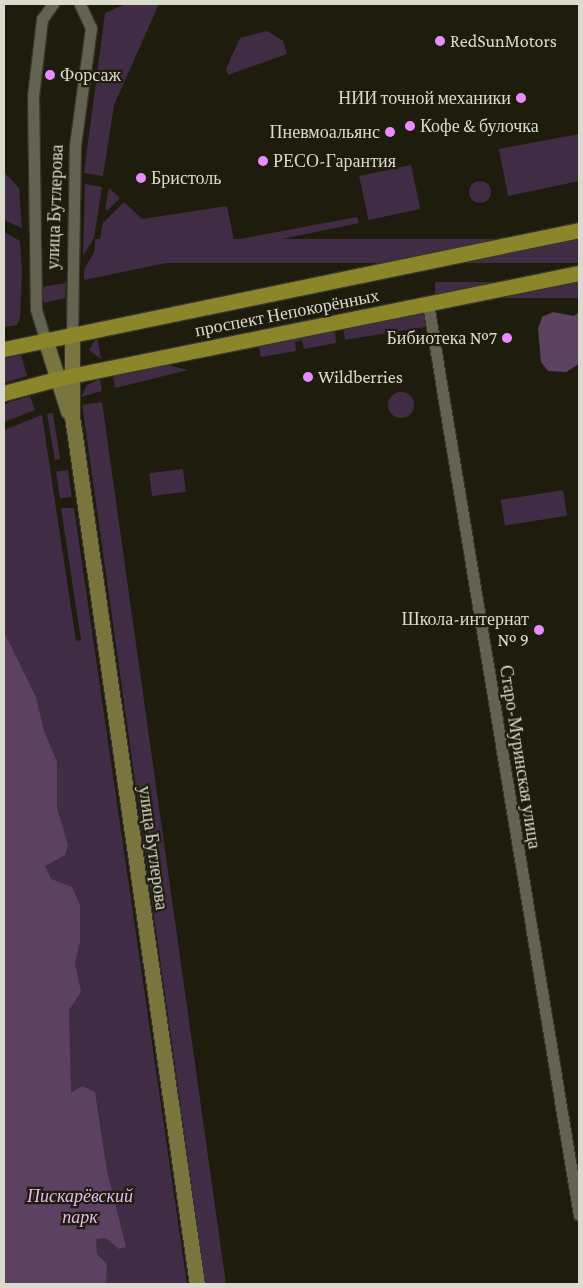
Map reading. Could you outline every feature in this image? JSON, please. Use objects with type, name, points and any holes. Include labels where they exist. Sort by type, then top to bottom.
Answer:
[{"type":"main road","name":"проспект Непокорённых","points":[[4,349],[72,333],[579,230]]},
{"type":"main road","name":"проспект Непокорённых","points":[[4,394],[66,377],[579,273]]},
{"type":"street","name":"улица Бутлерова","points":[[53,4],[42,19],[33,96],[36,310],[45,339],[66,377]]},
{"type":"street","name":"улица Бутлерова","points":[[80,4],[91,28],[75,145],[72,333],[66,377],[198,1284]]},
{"type":"street","name":"Старо-Муринская улица","points":[[428,304],[579,1215]]},
{"type":"green space","points":[[126,4],[159,4],[114,105],[103,176],[84,173],[105,13]]},
{"type":"green space","points":[[267,31],[283,41],[287,54],[228,75],[226,69],[240,38]]},
{"type":"green space","points":[[579,134],[579,181],[508,196],[499,149]]},
{"type":"green space","points":[[411,165],[420,209],[369,220],[359,176]]},
{"type":"green space","points":[[4,172],[19,188],[22,228],[4,220]]},
{"type":"green space","points":[[480,181],[488,184],[491,192],[488,200],[480,203],[472,200],[469,192],[472,184]]},
{"type":"green space","points":[[85,184],[102,187],[94,238],[83,256]]},
{"type":"green space","points":[[109,188],[120,198],[107,211],[105,209]]},
{"type":"green space","points":[[124,202],[142,219],[227,206],[234,240],[357,217],[359,223],[84,280],[84,270],[99,243],[103,223]]},
{"type":"green space","points":[[4,232],[20,241],[22,274],[20,318],[17,325],[4,327]]},
{"type":"green space","points":[[95,239],[579,239],[579,263],[95,263]]},
{"type":"green space","points":[[435,282],[579,282],[579,298],[435,298]]},
{"type":"green space","points":[[66,283],[65,298],[44,303],[41,287]]},
{"type":"green space","points":[[553,312],[574,316],[579,312],[579,364],[566,372],[548,371],[541,362],[538,329],[542,317]]},
{"type":"green space","points":[[425,314],[427,327],[345,340],[343,327]]},
{"type":"green space","points":[[335,331],[336,343],[304,349],[302,340],[295,342],[296,351],[261,357],[259,347]]},
{"type":"green space","points":[[97,337],[101,359],[89,350]]},
{"type":"green space","points":[[21,354],[27,376],[4,383],[4,359]]},
{"type":"green space","points":[[167,365],[188,370],[115,388],[113,376]]},
{"type":"green space","points":[[100,379],[102,391],[81,397],[87,385]]},
{"type":"green space","points":[[401,392],[410,396],[414,405],[410,414],[401,418],[392,414],[388,405],[392,396]]},
{"type":"green space","points":[[30,396],[35,410],[4,422],[4,404]]},
{"type":"green space","points":[[102,402],[226,1284],[206,1284],[82,405]]},
{"type":"green space","points":[[53,413],[60,459],[55,460],[47,414]]},
{"type":"green space","name":"Пискарёвский парк","points":[[42,415],[76,641],[81,640],[61,508],[74,508],[187,1284],[4,1284],[4,430]]},
{"type":"green space","points":[[183,469],[186,492],[152,496],[149,473]]},
{"type":"green space","points":[[68,470],[72,497],[60,498],[56,472]]},
{"type":"green space","points":[[563,490],[567,516],[505,526],[501,500]]},
{"type":"green space","points":[[4,632],[36,697],[44,731],[57,762],[57,808],[68,845],[65,855],[45,866],[51,879],[72,887],[80,905],[80,942],[75,963],[81,992],[69,1010],[71,1093],[82,1086],[95,1092],[107,1171],[126,1247],[119,1249],[106,1238],[96,1239],[97,1254],[107,1264],[106,1284],[4,1284]]},
{"type":"place","name":"RedSunMotors","points":[[440,41]]},
{"type":"place","name":"Форсаж","points":[[50,75]]},
{"type":"place","name":"НИИ точной механики","points":[[521,98]]},
{"type":"place","name":"Кофе & булочка","points":[[410,126]]},
{"type":"place","name":"Пневмоальянс","points":[[390,132]]},
{"type":"place","name":"РЕСО-Гарантия","points":[[263,161]]},
{"type":"place","name":"Бристоль","points":[[141,178]]},
{"type":"place","name":"Бибиотека №7","points":[[507,338]]},
{"type":"place","name":"Wildberries","points":[[308,377]]},
{"type":"place","name":"Школа-интернат № 9","points":[[539,630]]}]
